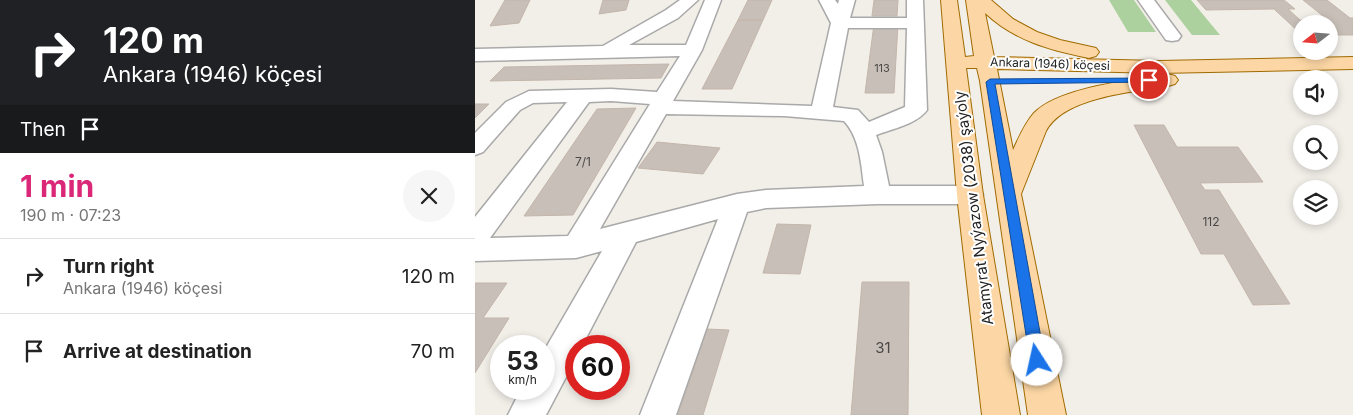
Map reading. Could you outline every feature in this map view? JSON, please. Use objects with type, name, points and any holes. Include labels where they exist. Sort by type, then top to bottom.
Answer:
[{"type":"main road","name":"Atamyrat Nyýazow (2038) şaýoly","points":[[949,0],[970,195],[1001,415]]},
{"type":"main road","points":[[974,0],[1047,415]]},
{"type":"main road","points":[[981,0],[1002,20],[1028,36],[1049,44],[1164,73]]},
{"type":"main road","name":"Ankara (1946) köçesi","points":[[1164,73],[1353,63]]},
{"type":"main road","name":"Ankara (1946) köçesi","points":[[957,72],[1164,73],[1293,79]]},
{"type":"main road","points":[[1008,194],[1036,127],[1043,116],[1065,104],[1164,73]]},
{"type":"main road","points":[[1338,79],[1353,79]]},
{"type":"street","points":[[608,51],[672,14],[690,0]]},
{"type":"street","points":[[575,248],[693,50],[713,0]]},
{"type":"street","points":[[827,0],[840,22]]},
{"type":"street","points":[[821,112],[840,22],[847,0]]},
{"type":"street","points":[[863,132],[916,110],[916,23],[913,16],[915,0]]},
{"type":"street","points":[[1146,0],[1172,36]]},
{"type":"street","points":[[840,22],[916,23]]},
{"type":"street","points":[[475,55],[693,50]]},
{"type":"street","points":[[475,237],[583,96]]},
{"type":"street","points":[[661,103],[850,115],[857,121],[869,144],[878,195]]},
{"type":"street","points":[[475,250],[575,248],[737,204],[766,199],[878,195],[970,195]]},
{"type":"street","points":[[659,415],[737,204]]},
{"type":"street","points":[[555,364],[627,233]]},
{"type":"street","points":[[526,415],[535,400]]},
{"type":"lane","points":[[475,147],[513,106],[524,99],[535,96],[611,95],[661,103]]},
{"type":"green space","points":[[1109,0],[1134,0],[1156,32],[1128,32]]},
{"type":"green space","points":[[1165,0],[1191,0],[1220,35],[1192,35]]},
{"type":"building","points":[[505,0],[530,0],[519,23],[490,26]]},
{"type":"building","points":[[603,0],[629,0],[626,10],[599,14]]},
{"type":"building","points":[[748,0],[772,0],[763,20],[738,20]]},
{"type":"building","points":[[874,0],[898,0],[897,16],[872,16]]},
{"type":"building","points":[[1197,0],[1284,0],[1295,9],[1288,9],[1295,15],[1293,15],[1293,27],[1274,9],[1206,10]]},
{"type":"building","points":[[1303,0],[1327,0],[1350,18],[1353,18],[1353,35],[1338,35],[1338,15],[1322,15]]},
{"type":"building","points":[[738,20],[763,20],[732,89],[702,89]]},
{"type":"building","points":[[874,24],[898,24],[894,93],[865,93]]},
{"type":"building","points":[[669,64],[661,78],[490,81],[504,67]]},
{"type":"building","points":[[475,104],[489,104],[475,118]]},
{"type":"building","points":[[636,108],[573,215],[524,216],[597,109]]},
{"type":"building","points":[[1134,125],[1164,125],[1177,147],[1238,147],[1263,182],[1200,183],[1205,190],[1219,190],[1290,304],[1253,305],[1224,254],[1201,254]]},
{"type":"building","points":[[657,142],[720,148],[703,174],[638,168]]},
{"type":"building","points":[[777,224],[811,225],[800,274],[763,273]]},
{"type":"building","points":[[862,282],[909,282],[908,415],[851,415]]},
{"type":"building","points":[[475,283],[507,283],[483,318],[509,318],[498,335],[490,335],[490,349],[475,373]]},
{"type":"building","points":[[707,329],[729,330],[703,415],[678,415]]},
{"type":"route","points":[[1037,360],[990,82],[1149,80]]}]
